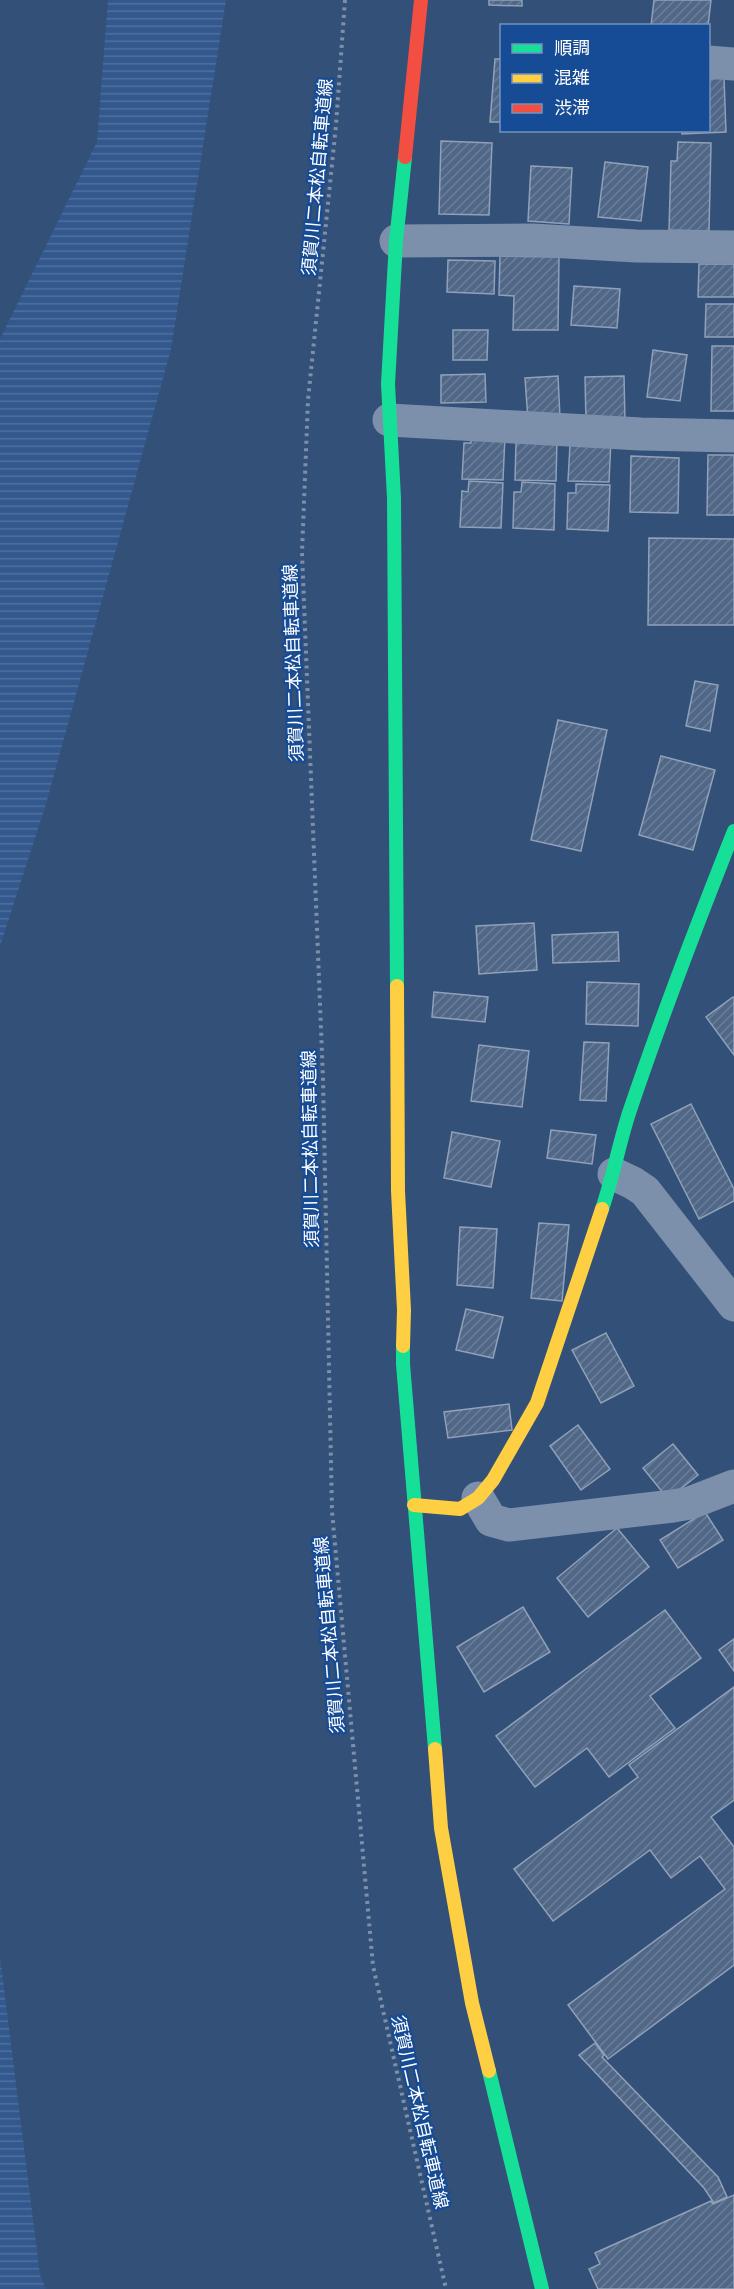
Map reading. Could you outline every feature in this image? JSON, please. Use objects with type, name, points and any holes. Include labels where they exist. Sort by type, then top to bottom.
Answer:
[{"type":"street","points":[[421,0],[396,241],[388,384],[394,510],[398,1191],[404,1310],[403,1364],[441,1828],[472,2003],[542,2289]]},
{"type":"street","points":[[710,62],[734,64]]},
{"type":"street","points":[[396,241],[532,240],[636,246],[734,247]]},
{"type":"street","points":[[389,420],[641,434],[734,435]]},
{"type":"street","points":[[414,1504],[460,1509],[478,1498],[493,1480],[537,1403],[614,1174],[628,1116],[675,981],[734,831]]},
{"type":"street","points":[[614,1174],[645,1191],[734,1305]]},
{"type":"street","points":[[478,1498],[491,1520],[508,1525],[682,1504],[734,1486]]},
{"type":"path","name":"須賀川二本松自転車道線","points":[[345,0],[336,125],[308,400],[303,553],[323,1079],[332,1511],[373,1966],[446,2289]]},
{"type":"water","points":[[108,0],[226,0],[171,349],[46,804],[0,946],[0,339],[97,142]]},
{"type":"water","points":[[0,1957],[40,2275],[46,2289],[0,2289]]},
{"type":"building","points":[[489,0],[522,0],[522,6],[489,5]]},
{"type":"building","points":[[654,0],[711,0],[708,24],[651,24]]},
{"type":"building","points":[[495,59],[500,59],[500,122],[490,122]]},
{"type":"building","points":[[724,78],[726,132],[682,134],[682,132],[710,132],[710,79]]},
{"type":"building","points":[[441,141],[492,143],[489,215],[439,214]]},
{"type":"building","points":[[678,142],[711,143],[709,231],[669,230],[671,161],[677,161]]},
{"type":"building","points":[[605,162],[648,167],[641,221],[598,217]]},
{"type":"building","points":[[531,166],[572,168],[569,224],[528,221]]},
{"type":"building","points":[[500,256],[559,257],[558,330],[513,330],[514,296],[499,295]]},
{"type":"building","points":[[448,260],[495,261],[494,294],[447,292]]},
{"type":"building","points":[[699,264],[734,264],[734,297],[698,297]]},
{"type":"building","points":[[574,286],[620,289],[617,328],[571,325]]},
{"type":"building","points":[[706,304],[734,304],[734,337],[705,337]]},
{"type":"building","points":[[453,330],[488,330],[487,360],[453,360]]},
{"type":"building","points":[[712,346],[734,346],[734,411],[711,411]]},
{"type":"building","points":[[653,350],[687,355],[680,401],[647,397]]},
{"type":"building","points":[[485,374],[486,402],[441,403],[441,375]]},
{"type":"building","points":[[558,376],[560,418],[528,420],[525,378]]},
{"type":"building","points":[[624,376],[625,422],[586,422],[585,377]]},
{"type":"building","points":[[471,435],[505,436],[503,480],[462,479],[464,443],[471,443]]},
{"type":"building","points":[[557,438],[556,481],[515,480],[516,443]]},
{"type":"building","points":[[611,440],[609,482],[568,481],[570,445]]},
{"type":"building","points":[[708,455],[734,455],[734,515],[707,515]]},
{"type":"building","points":[[631,456],[679,458],[678,513],[630,512]]},
{"type":"building","points":[[469,481],[503,483],[501,528],[460,527],[462,491],[468,492]]},
{"type":"building","points":[[522,482],[555,484],[554,530],[513,528],[514,492],[521,492]]},
{"type":"building","points":[[576,484],[610,485],[608,531],[567,529],[568,493],[576,493]]},
{"type":"building","points":[[649,538],[734,539],[734,625],[648,625]]},
{"type":"building","points":[[695,681],[718,685],[710,731],[686,726]]},
{"type":"building","points":[[558,720],[607,730],[581,851],[531,840]]},
{"type":"building","points":[[661,756],[715,770],[693,850],[639,835]]},
{"type":"building","points":[[534,923],[537,970],[479,974],[476,926]]},
{"type":"building","points":[[618,932],[619,961],[553,963],[552,935]]},
{"type":"building","points":[[587,982],[639,984],[638,1026],[586,1024]]},
{"type":"building","points":[[434,992],[488,997],[485,1022],[432,1017]]},
{"type":"building","points":[[734,998],[734,1055],[706,1017]]},
{"type":"building","points":[[584,1042],[609,1043],[606,1101],[580,1100]]},
{"type":"building","points":[[479,1045],[529,1051],[522,1107],[471,1101]]},
{"type":"building","points":[[691,1104],[734,1189],[734,1201],[699,1219],[651,1124]]},
{"type":"building","points":[[551,1130],[596,1135],[592,1164],[547,1158]]},
{"type":"building","points":[[452,1132],[500,1141],[491,1187],[444,1178]]},
{"type":"building","points":[[539,1223],[569,1225],[562,1301],[531,1298]]},
{"type":"building","points":[[460,1227],[497,1229],[493,1288],[457,1285]]},
{"type":"building","points":[[466,1309],[503,1317],[493,1358],[456,1350]]},
{"type":"building","points":[[606,1333],[634,1386],[601,1403],[572,1350]]},
{"type":"building","points":[[509,1404],[512,1430],[448,1438],[444,1412]]},
{"type":"building","points":[[578,1425],[610,1469],[581,1490],[550,1446]]},
{"type":"building","points":[[673,1444],[698,1475],[668,1499],[643,1468]]},
{"type":"building","points":[[705,1512],[723,1540],[678,1568],[660,1540]]},
{"type":"building","points":[[617,1528],[649,1567],[588,1617],[557,1578]]},
{"type":"building","points":[[523,1607],[550,1652],[484,1692],[457,1647]]},
{"type":"building","points":[[665,1610],[701,1658],[650,1696],[675,1728],[609,1777],[587,1748],[535,1787],[496,1736]]},
{"type":"building","points":[[734,1639],[734,1671],[719,1650]]},
{"type":"building","points":[[734,1687],[734,1800],[711,1817],[734,1847],[734,1965],[608,2059],[568,2005],[725,1889],[700,1856],[671,1878],[650,1850],[553,1921],[514,1869],[638,1777],[629,1765]]},
{"type":"building","points":[[595,2043],[604,2055],[602,2057],[718,2177],[727,2197],[714,2203],[704,2188],[579,2055]]},
{"type":"building","points":[[734,2195],[734,2289],[598,2289],[589,2269],[600,2264],[595,2253],[711,2201],[713,2204]]},
{"type":"traffic: fast","points":[[397,986],[394,498],[388,384],[396,241],[405,157]]},
{"type":"traffic: fast","points":[[602,1209],[641,1077],[734,831]]},
{"type":"traffic: fast","points":[[403,1346],[435,1749]]},
{"type":"traffic: fast","points":[[489,2071],[542,2289]]},
{"type":"traffic: slow","points":[[397,986],[398,1191],[404,1310],[403,1346]]},
{"type":"traffic: slow","points":[[414,1505],[460,1509],[478,1498],[493,1480],[537,1403],[602,1209]]},
{"type":"traffic: slow","points":[[435,1749],[441,1828],[472,2003],[489,2071]]},
{"type":"traffic: jam","points":[[405,157],[421,0]]}]
